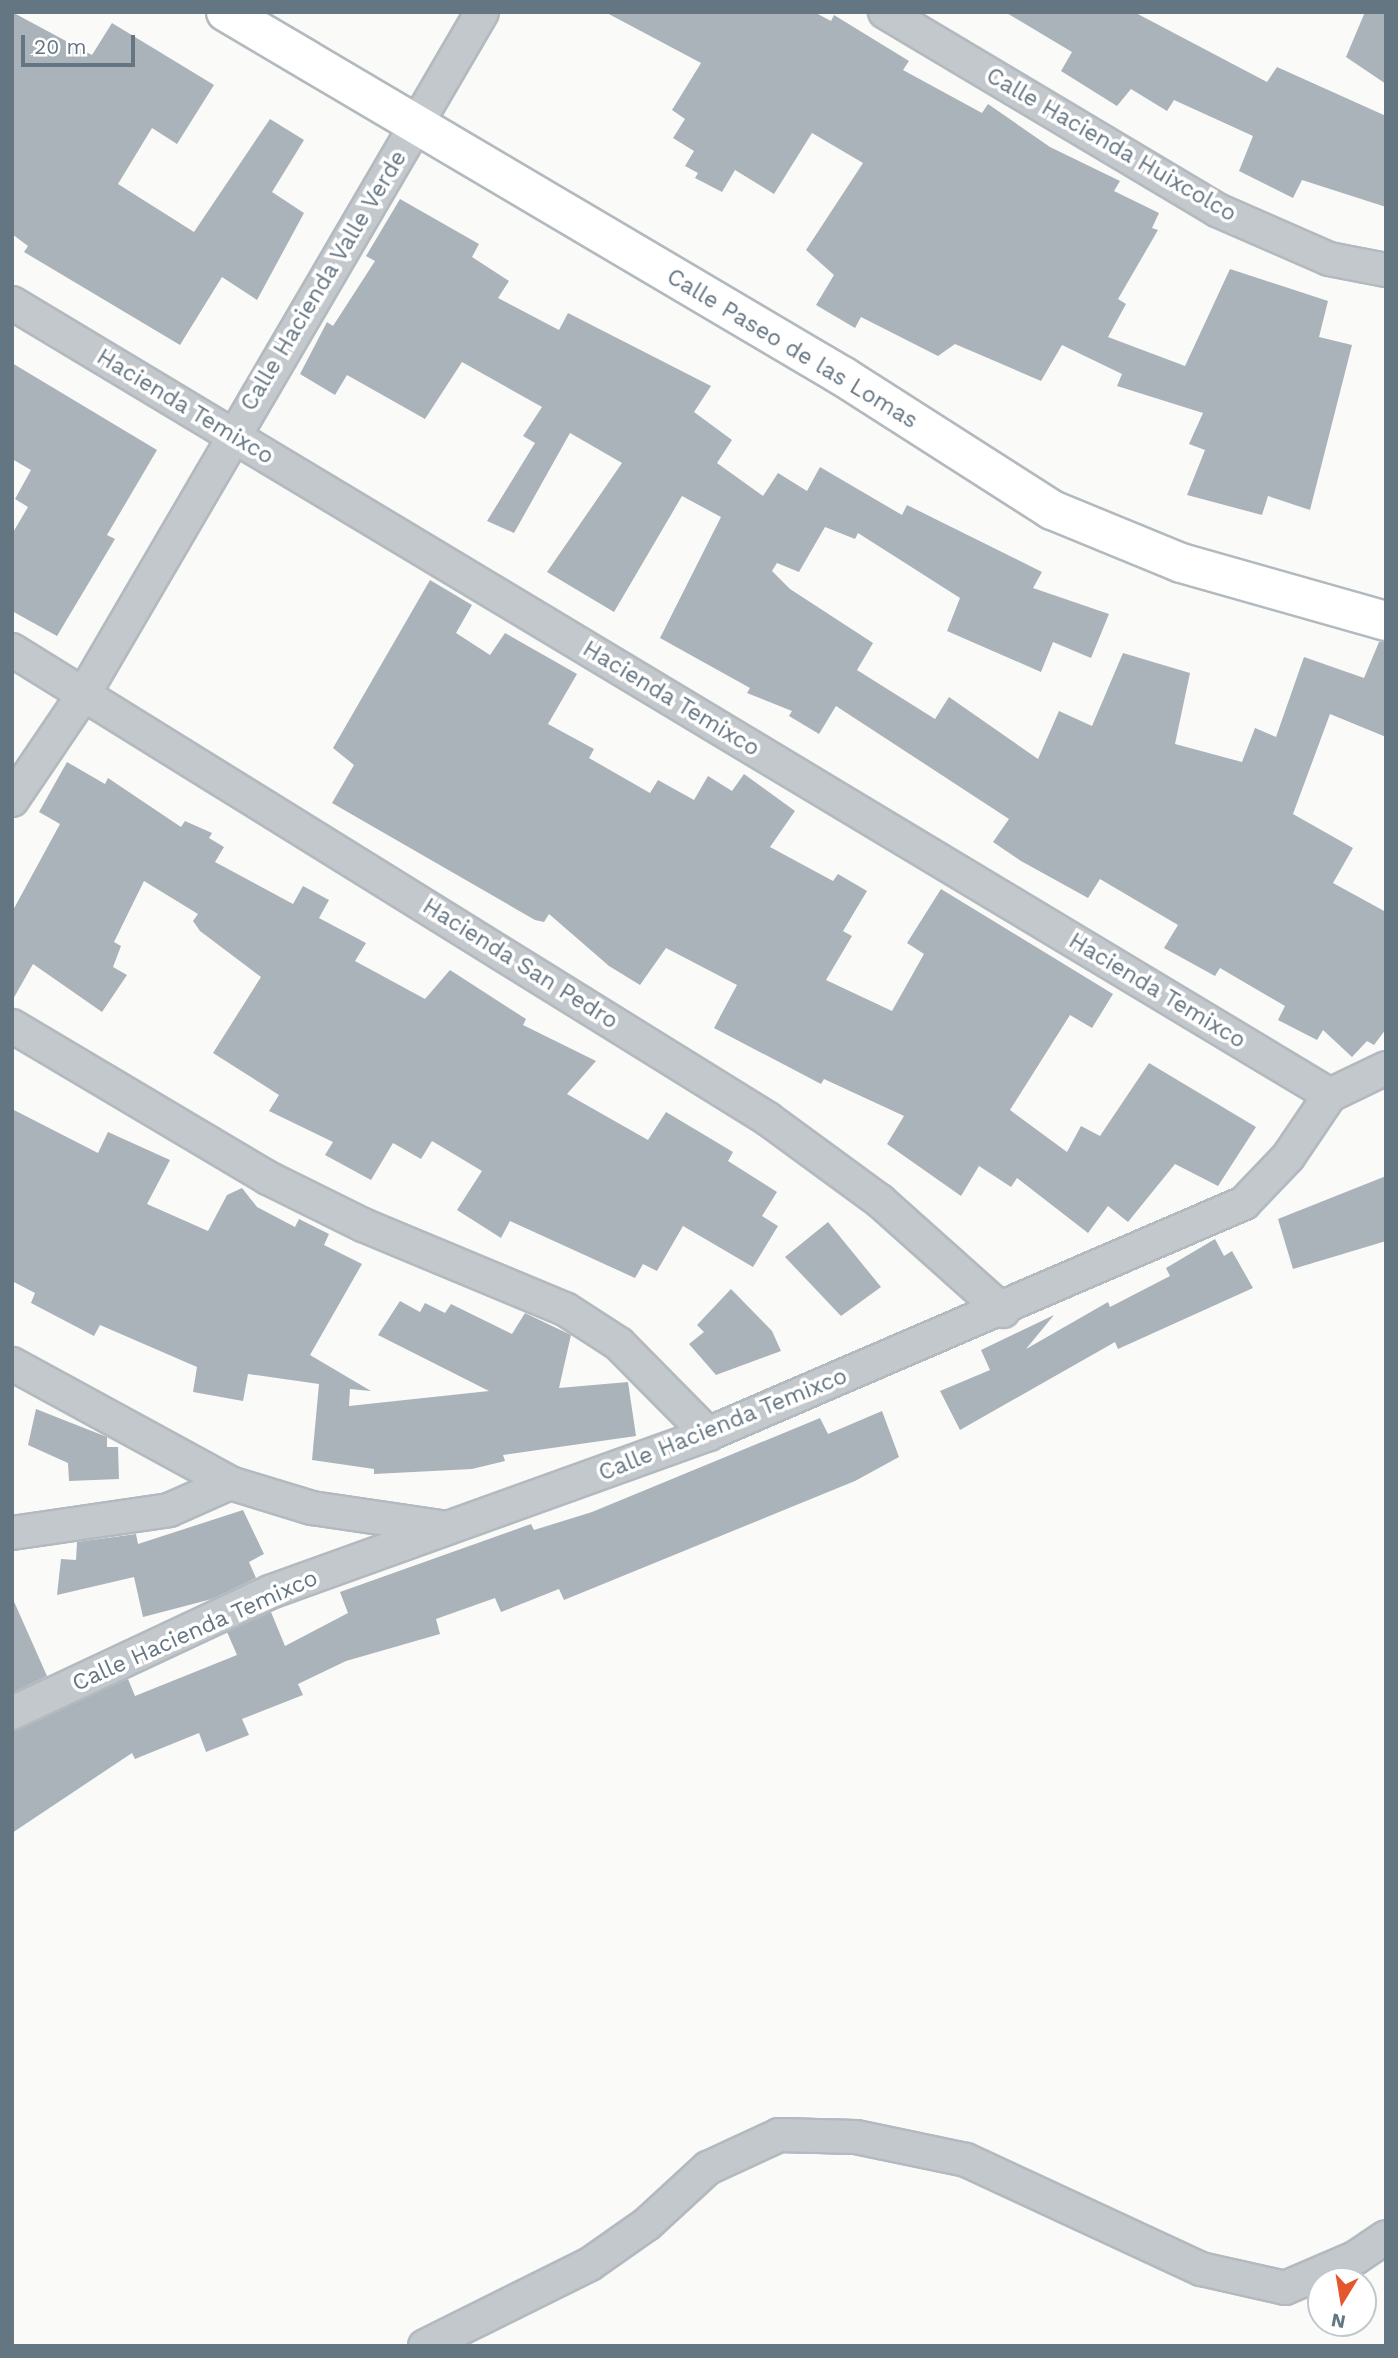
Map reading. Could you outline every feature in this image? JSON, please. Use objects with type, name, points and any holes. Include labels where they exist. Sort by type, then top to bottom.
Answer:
[{"type":"main road","name":"Calle Paseo de las Lomas","points":[[226,12],[415,130],[844,377],[1052,510],[1181,563],[1304,603],[1386,621]]},
{"type":"street","name":"Calle Hacienda Valle Verde","points":[[12,800],[85,692],[232,435],[415,130],[482,12]]},
{"type":"street","name":"Calle Hacienda Huixcolco","points":[[885,12],[1217,210],[1329,259],[1386,270]]},
{"type":"street","name":"Hacienda Temixco","points":[[12,303],[1330,1095]]},
{"type":"street","name":"Hacienda San Pedro","points":[[12,650],[85,692],[768,1119],[880,1201],[1003,1311]]},
{"type":"street","points":[[12,1026],[268,1178],[363,1225],[565,1310],[619,1344],[708,1434]]},
{"type":"street","points":[[1330,1095],[1386,1068]]},
{"type":"street","name":"Calle Hacienda Temixco","points":[[12,1713],[270,1592],[708,1434],[1003,1311],[1244,1203],[1288,1157],[1330,1095]]},
{"type":"street","points":[[12,1364],[230,1483],[312,1508],[452,1528]]},
{"type":"street","points":[[12,1532],[169,1510],[230,1483]]},
{"type":"street","points":[[425,2346],[590,2263],[647,2224],[708,2168],[779,2135],[856,2137],[966,2160],[1201,2269],[1285,2288],[1386,2237]]},
{"type":"building","points":[[12,12],[92,55],[112,23],[214,85],[177,144],[152,128],[118,184],[194,232],[270,119],[304,140],[272,192],[304,213],[257,300],[222,277],[180,345],[24,252],[28,246],[12,234]]},
{"type":"building","points":[[605,12],[814,12],[831,21],[834,15],[909,61],[903,70],[982,113],[988,104],[1050,147],[1120,181],[1114,191],[1159,213],[1152,228],[1158,230],[1118,299],[1126,304],[1108,337],[1185,366],[1230,269],[1328,301],[1319,337],[1352,345],[1310,510],[1268,496],[1262,515],[1187,495],[1205,450],[1189,444],[1203,413],[1117,386],[1122,374],[1062,345],[1041,381],[955,344],[938,356],[861,317],[855,328],[816,305],[834,275],[806,250],[863,163],[812,133],[774,194],[735,170],[722,192],[695,178],[698,173],[685,166],[694,151],[673,138],[685,119],[672,110],[701,63]]},
{"type":"building","points":[[1005,12],[1134,12],[1267,82],[1277,67],[1386,116],[1386,207],[1302,180],[1293,198],[1239,171],[1253,136],[1174,100],[1167,111],[1131,89],[1117,106],[1061,71],[1072,52]]},
{"type":"building","points":[[1365,12],[1386,12],[1386,84],[1346,57]]},
{"type":"building","points":[[400,199],[479,244],[472,257],[509,281],[498,298],[559,330],[568,313],[711,386],[694,412],[732,440],[717,463],[763,496],[778,473],[807,491],[820,467],[902,515],[907,505],[1042,572],[1033,588],[1109,614],[1091,658],[1053,642],[1041,672],[947,631],[960,598],[858,533],[855,539],[825,527],[799,572],[777,563],[772,571],[790,589],[873,643],[857,670],[935,719],[949,697],[1038,759],[1059,711],[1092,726],[1123,653],[1190,673],[1175,744],[1242,762],[1255,728],[1276,737],[1304,657],[1364,678],[1379,642],[1386,642],[1386,737],[1330,714],[1293,814],[1353,848],[1333,883],[1386,912],[1386,1029],[1374,1045],[1367,1041],[1352,1057],[1323,1030],[1317,1040],[1278,1020],[1285,1006],[1220,968],[1215,976],[1164,948],[1178,925],[1100,879],[1088,898],[1021,861],[993,842],[1009,819],[836,706],[819,734],[789,716],[792,711],[747,693],[750,688],[660,638],[721,517],[682,496],[614,612],[547,572],[622,463],[570,433],[514,533],[487,521],[535,443],[523,436],[542,407],[462,362],[425,419],[347,375],[335,395],[300,374],[327,322],[333,326],[375,261],[366,256]]},
{"type":"building","points":[[12,363],[157,450],[107,535],[115,539],[57,636],[12,611],[12,534],[28,507],[15,499],[31,470],[12,459]]},
{"type":"building","points":[[430,580],[472,605],[456,633],[490,655],[505,633],[577,674],[548,724],[594,749],[589,758],[650,793],[658,780],[694,800],[708,776],[732,791],[744,774],[795,811],[770,847],[833,881],[838,874],[867,891],[843,931],[852,936],[826,980],[892,1011],[924,954],[907,943],[941,889],[1113,994],[1092,1028],[1070,1015],[1010,1110],[1067,1152],[1081,1126],[1100,1136],[1149,1063],[1256,1127],[1218,1186],[1175,1164],[1128,1222],[1108,1206],[1088,1233],[1017,1178],[1011,1187],[979,1166],[961,1196],[887,1144],[904,1116],[824,1079],[821,1084],[714,1028],[737,985],[666,948],[640,985],[609,966],[549,914],[544,922],[535,920],[332,803],[354,765],[333,748]]},
{"type":"building","points":[[67,762],[105,784],[108,778],[181,827],[185,821],[212,833],[209,838],[224,847],[215,862],[293,904],[303,886],[329,900],[319,918],[366,943],[355,961],[425,999],[450,970],[526,1019],[523,1025],[596,1061],[567,1094],[648,1140],[666,1112],[733,1152],[728,1161],[777,1192],[762,1216],[778,1226],[753,1267],[683,1226],[657,1271],[643,1264],[635,1278],[510,1221],[501,1238],[457,1210],[482,1171],[432,1141],[421,1159],[393,1143],[371,1180],[325,1155],[333,1142],[269,1111],[279,1095],[213,1053],[261,977],[200,931],[193,921],[198,914],[144,881],[114,942],[121,946],[113,967],[127,975],[102,1012],[33,964],[12,1001],[12,912],[60,824],[39,812]]},
{"type":"building","points":[[12,1109],[98,1153],[108,1132],[170,1160],[147,1204],[208,1231],[227,1195],[242,1188],[257,1207],[295,1227],[299,1219],[329,1234],[324,1245],[362,1264],[310,1355],[371,1391],[350,1389],[349,1406],[489,1391],[378,1335],[400,1301],[420,1312],[425,1303],[445,1313],[451,1304],[512,1334],[525,1313],[571,1335],[559,1388],[628,1382],[636,1436],[503,1455],[505,1461],[472,1469],[374,1474],[374,1469],[312,1460],[319,1384],[248,1374],[243,1401],[193,1392],[197,1367],[100,1325],[94,1336],[31,1303],[35,1293],[12,1281]]},
{"type":"building","points":[[1386,1176],[1386,1241],[1293,1269],[1278,1219]]},
{"type":"building","points":[[828,1222],[881,1287],[841,1316],[785,1257]]},
{"type":"building","points":[[1215,1239],[1224,1256],[1232,1251],[1253,1288],[1118,1349],[1115,1342],[960,1430],[940,1391],[990,1370],[981,1350],[1054,1315],[1026,1349],[1108,1302],[1110,1307],[1170,1276],[1166,1268]]},
{"type":"building","points":[[731,1289],[772,1331],[781,1351],[716,1375],[689,1344],[704,1332],[697,1325]]},
{"type":"building","points":[[36,1409],[107,1437],[107,1447],[118,1447],[119,1479],[69,1481],[68,1463],[28,1445]]},
{"type":"building","points":[[882,1411],[899,1457],[855,1481],[564,1600],[559,1589],[501,1612],[495,1598],[436,1619],[440,1634],[346,1661],[298,1684],[303,1695],[242,1719],[249,1735],[206,1752],[199,1733],[135,1759],[132,1753],[12,1833],[12,1731],[128,1679],[135,1696],[237,1655],[227,1632],[271,1612],[285,1646],[348,1613],[340,1592],[531,1524],[534,1530],[592,1512],[820,1418],[828,1434]]},
{"type":"building","points":[[243,1510],[264,1554],[249,1562],[256,1578],[212,1599],[143,1617],[134,1577],[57,1595],[61,1559],[76,1560],[77,1542],[136,1534],[138,1544]]},
{"type":"building","points":[[12,1597],[47,1676],[12,1693]]}]
